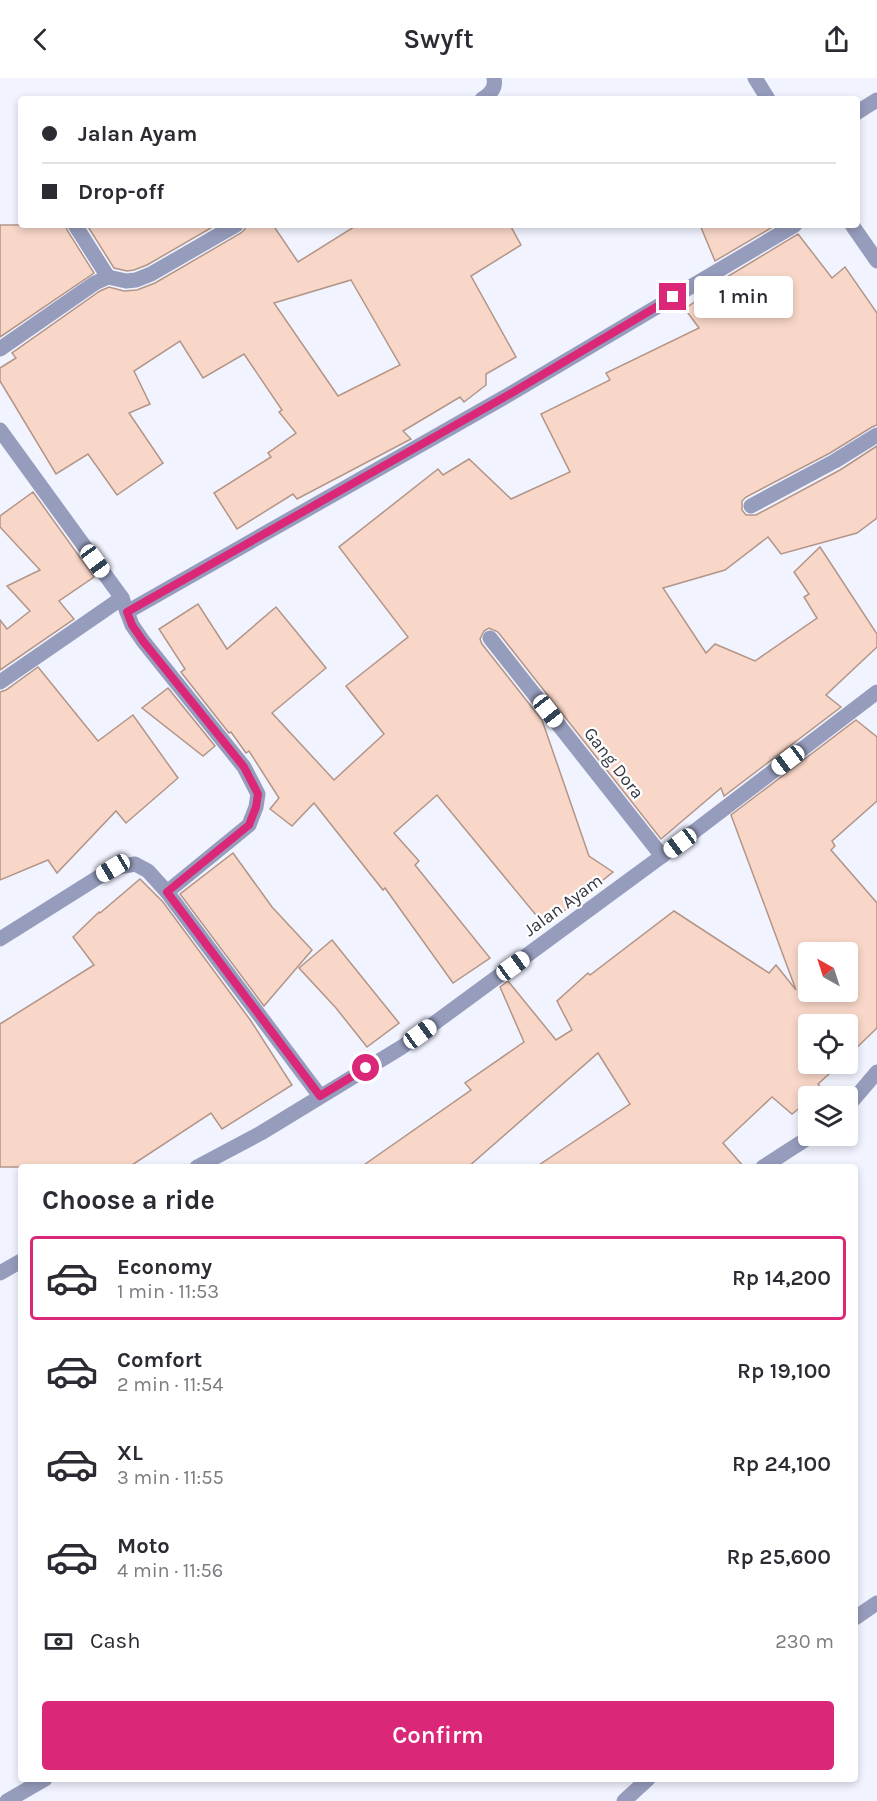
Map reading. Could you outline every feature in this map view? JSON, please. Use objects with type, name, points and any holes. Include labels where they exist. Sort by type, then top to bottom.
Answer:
[{"type":"street","points":[[486,96],[494,87],[494,78]]},
{"type":"street","points":[[756,78],[766,96]]},
{"type":"street","points":[[860,111],[877,100]]},
{"type":"street","points":[[77,228],[108,277]]},
{"type":"street","points":[[0,349],[95,283],[108,277],[126,281],[151,274],[231,228]]},
{"type":"street","points":[[0,682],[124,605],[510,394],[790,228]]},
{"type":"street","points":[[854,228],[877,261]]},
{"type":"street","points":[[0,430],[124,605],[132,625],[143,641],[244,767],[258,794],[249,825],[167,892]]},
{"type":"street","points":[[751,506],[835,461],[877,435]]},
{"type":"street","name":"Gang Dora","points":[[490,638],[662,856]]},
{"type":"street","name":"Jalan Ayam","points":[[203,1164],[261,1133],[402,1047],[662,856],[877,692]]},
{"type":"street","points":[[0,939],[113,868],[135,864],[148,871],[167,892],[320,1096]]},
{"type":"street","points":[[858,1094],[877,1072]]},
{"type":"street","points":[[768,1164],[798,1144]]},
{"type":"street","points":[[0,1273],[18,1263]]},
{"type":"street","points":[[858,1616],[877,1603]]},
{"type":"street","points":[[7,1801],[40,1782]]},
{"type":"street","points":[[624,1801],[645,1782]]},
{"type":"building","points":[[0,225],[18,225],[18,228],[66,228],[94,273],[0,337]]},
{"type":"building","points":[[89,228],[211,228],[147,265],[127,271],[114,268]]},
{"type":"building","points":[[245,228],[275,228],[298,262],[352,228],[512,228],[521,245],[471,276],[516,357],[486,374],[486,385],[464,402],[460,397],[403,431],[411,439],[297,499],[293,494],[237,529],[214,493],[271,457],[268,453],[296,433],[279,412],[282,410],[244,354],[203,378],[180,341],[134,371],[150,404],[129,413],[163,463],[117,495],[88,454],[56,474],[0,381],[0,368],[16,358],[12,353],[100,291],[109,287],[124,291],[137,290],[155,283],[241,233]],"holes":[[[351,280],[400,365],[338,396],[274,303]]]},
{"type":"building","points":[[701,228],[771,228],[715,261]]},
{"type":"building","points":[[798,234],[832,278],[845,267],[877,313],[877,425],[830,453],[746,497],[742,501],[742,510],[746,515],[756,515],[840,470],[877,446],[877,518],[857,533],[781,554],[768,537],[725,570],[663,588],[706,653],[715,644],[755,661],[817,618],[804,597],[809,594],[794,572],[820,547],[877,634],[877,647],[826,695],[841,707],[724,796],[721,788],[661,839],[498,632],[489,628],[484,631],[480,639],[482,644],[542,720],[589,856],[613,872],[545,926],[437,795],[394,833],[419,861],[415,865],[490,958],[453,983],[385,888],[383,890],[314,803],[292,826],[270,809],[279,798],[249,751],[246,753],[181,672],[185,669],[159,629],[198,604],[227,649],[276,607],[326,668],[272,713],[334,780],[384,734],[346,686],[408,637],[339,547],[438,469],[443,475],[469,459],[511,499],[570,472],[541,414],[610,380],[606,373],[699,328],[685,309],[722,280]]},
{"type":"building","points":[[33,492],[94,577],[59,601],[74,619],[0,670],[0,620],[7,629],[30,611],[7,586],[40,570],[0,527],[0,516]]},
{"type":"building","points":[[38,667],[98,741],[133,715],[178,778],[126,823],[116,811],[57,873],[48,860],[0,880],[0,692]]},
{"type":"building","points":[[168,688],[215,746],[203,756],[142,708]]},
{"type":"building","points":[[856,720],[877,737],[877,801],[832,841],[835,846],[831,850],[877,903],[877,1028],[858,1046],[858,1014],[798,1014],[798,1074],[829,1074],[818,1084],[820,1086],[798,1086],[798,1109],[792,1114],[772,1097],[723,1143],[741,1164],[540,1164],[630,1104],[598,1053],[471,1164],[365,1164],[471,1090],[465,1083],[524,1042],[500,987],[508,981],[556,1040],[572,1030],[557,1001],[588,973],[590,975],[674,911],[769,973],[776,965],[796,990],[731,815]]},
{"type":"building","points":[[233,853],[272,907],[312,950],[264,1006],[180,894]]},
{"type":"building","points":[[140,879],[163,902],[251,1021],[292,1085],[222,1129],[211,1113],[134,1164],[18,1164],[18,1167],[0,1167],[0,1024],[94,965],[73,937]]},
{"type":"building","points":[[332,940],[399,1023],[367,1047],[336,1008],[299,968]]},
{"type":"route","points":[[366,1068],[320,1096],[167,892],[249,825],[258,794],[244,767],[143,641],[132,625],[127,612],[510,394],[673,297]]}]
